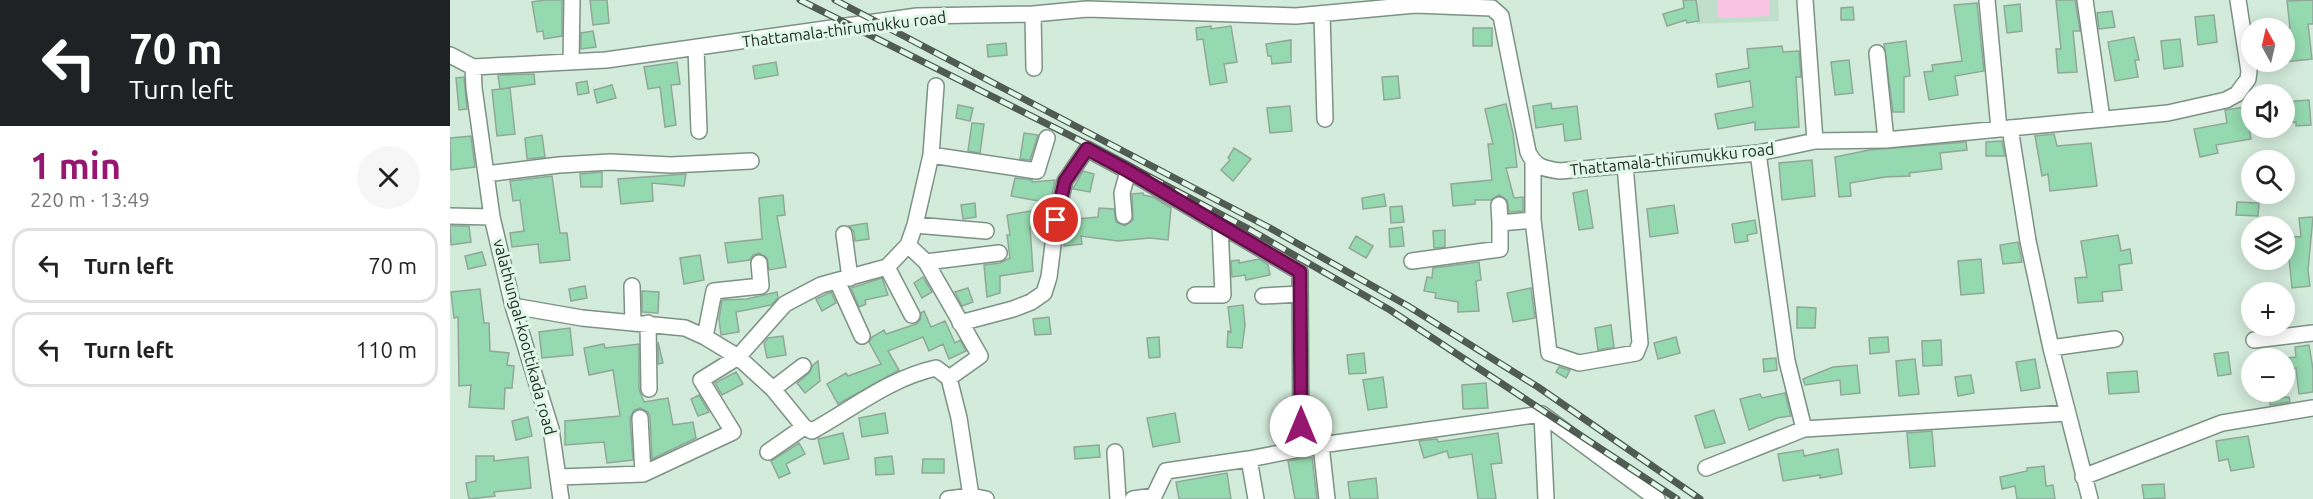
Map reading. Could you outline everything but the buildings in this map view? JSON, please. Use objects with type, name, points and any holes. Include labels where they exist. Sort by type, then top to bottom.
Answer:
[{"type":"street","points":[[571,62],[572,0]]},
{"type":"street","points":[[917,0],[917,16]]},
{"type":"street","points":[[1296,16],[1299,0]]},
{"type":"street","points":[[1805,0],[1805,26],[1815,141]]},
{"type":"street","points":[[1987,0],[2005,129],[2028,241],[2051,348],[2090,499]]},
{"type":"street","points":[[2085,0],[2102,119]]},
{"type":"street","name":"Thattamala-thirumukku road","points":[[473,67],[606,60],[917,16],[1033,14],[1087,4],[1296,16],[1415,2],[1492,8],[1501,16],[1524,139],[1533,164],[1545,169],[1560,171],[1758,153],[1815,141],[1886,140],[2168,113],[2226,100],[2237,94],[2248,79],[2249,71],[2238,0]]},
{"type":"street","points":[[1033,14],[1034,68]]},
{"type":"street","points":[[1322,14],[1325,118]]},
{"type":"street","points":[[696,48],[699,131]]},
{"type":"street","points":[[1877,53],[1886,140]]},
{"type":"street","points":[[450,55],[473,67]]},
{"type":"street","name":"valathungal-koottikada road","points":[[473,67],[492,216],[513,306],[551,429],[561,499]]},
{"type":"street","points":[[559,477],[643,474],[733,432],[701,380],[738,357],[785,304],[821,285],[886,267],[908,245],[915,225],[931,155],[936,86]]},
{"type":"street","points":[[931,155],[1037,171],[1047,138]]},
{"type":"street","points":[[960,323],[1013,309],[1031,302],[1044,293],[1049,277],[1056,220],[1065,181],[1087,149],[1300,272],[1301,448]]},
{"type":"street","points":[[1758,153],[1787,361],[1804,429]]},
{"type":"street","points":[[486,174],[610,162],[671,165],[751,161]]},
{"type":"street","points":[[1533,164],[1533,220],[1549,353],[1579,363],[1636,353],[1640,343],[1625,165]]},
{"type":"street","points":[[1124,216],[1122,193],[1128,171]]},
{"type":"street","points":[[1412,261],[1500,249],[1498,205]]},
{"type":"street","points":[[450,216],[492,216]]},
{"type":"street","points":[[1500,223],[1533,220]]},
{"type":"street","points":[[915,225],[986,231]]},
{"type":"street","points":[[1195,295],[1223,295],[1220,225]]},
{"type":"street","points":[[843,234],[843,279],[862,336]]},
{"type":"street","points":[[908,245],[926,262],[980,356],[949,378]]},
{"type":"street","points":[[926,262],[999,253]]},
{"type":"street","points":[[705,336],[714,291],[761,285],[759,263]]},
{"type":"street","points":[[886,267],[912,315]]},
{"type":"street","points":[[632,286],[640,323],[649,389]]},
{"type":"street","points":[[1263,296],[1300,294]]},
{"type":"street","points":[[513,306],[582,318],[685,328],[705,336],[738,357],[773,389],[804,427],[812,431],[877,392],[918,372],[936,368],[949,378],[979,497],[948,499]]},
{"type":"street","points":[[2254,340],[2313,333]]},
{"type":"street","points":[[2051,348],[2115,339]]},
{"type":"street","points":[[773,389],[803,366]]},
{"type":"street","points":[[2083,477],[2222,423],[2313,408]]},
{"type":"street","points":[[1706,468],[1804,429],[2068,413]]},
{"type":"street","points":[[1542,414],[1546,499]]},
{"type":"street","points":[[1133,499],[1154,496],[1166,471],[1249,459],[1301,448],[1542,414],[1657,499]]},
{"type":"street","points":[[640,418],[643,474]]},
{"type":"street","points":[[768,452],[804,427]]},
{"type":"street","points":[[1321,445],[1327,499]]},
{"type":"street","points":[[1115,452],[1118,499]]},
{"type":"street","points":[[1249,459],[1256,499]]},
{"type":"shaded area","points":[[1695,0],[1778,0],[1779,21],[1697,24]]},
{"type":"shaded area","points":[[1718,0],[1769,0],[1770,16],[1718,18]]},
{"type":"railway","points":[[800,0],[1089,145],[1247,228],[1390,310],[1677,499]]},
{"type":"railway","points":[[835,0],[1270,228],[1408,306],[1538,387],[1700,499]]},
{"type":"route","points":[[1056,220],[1065,181],[1087,149],[1300,272],[1301,426]]}]
